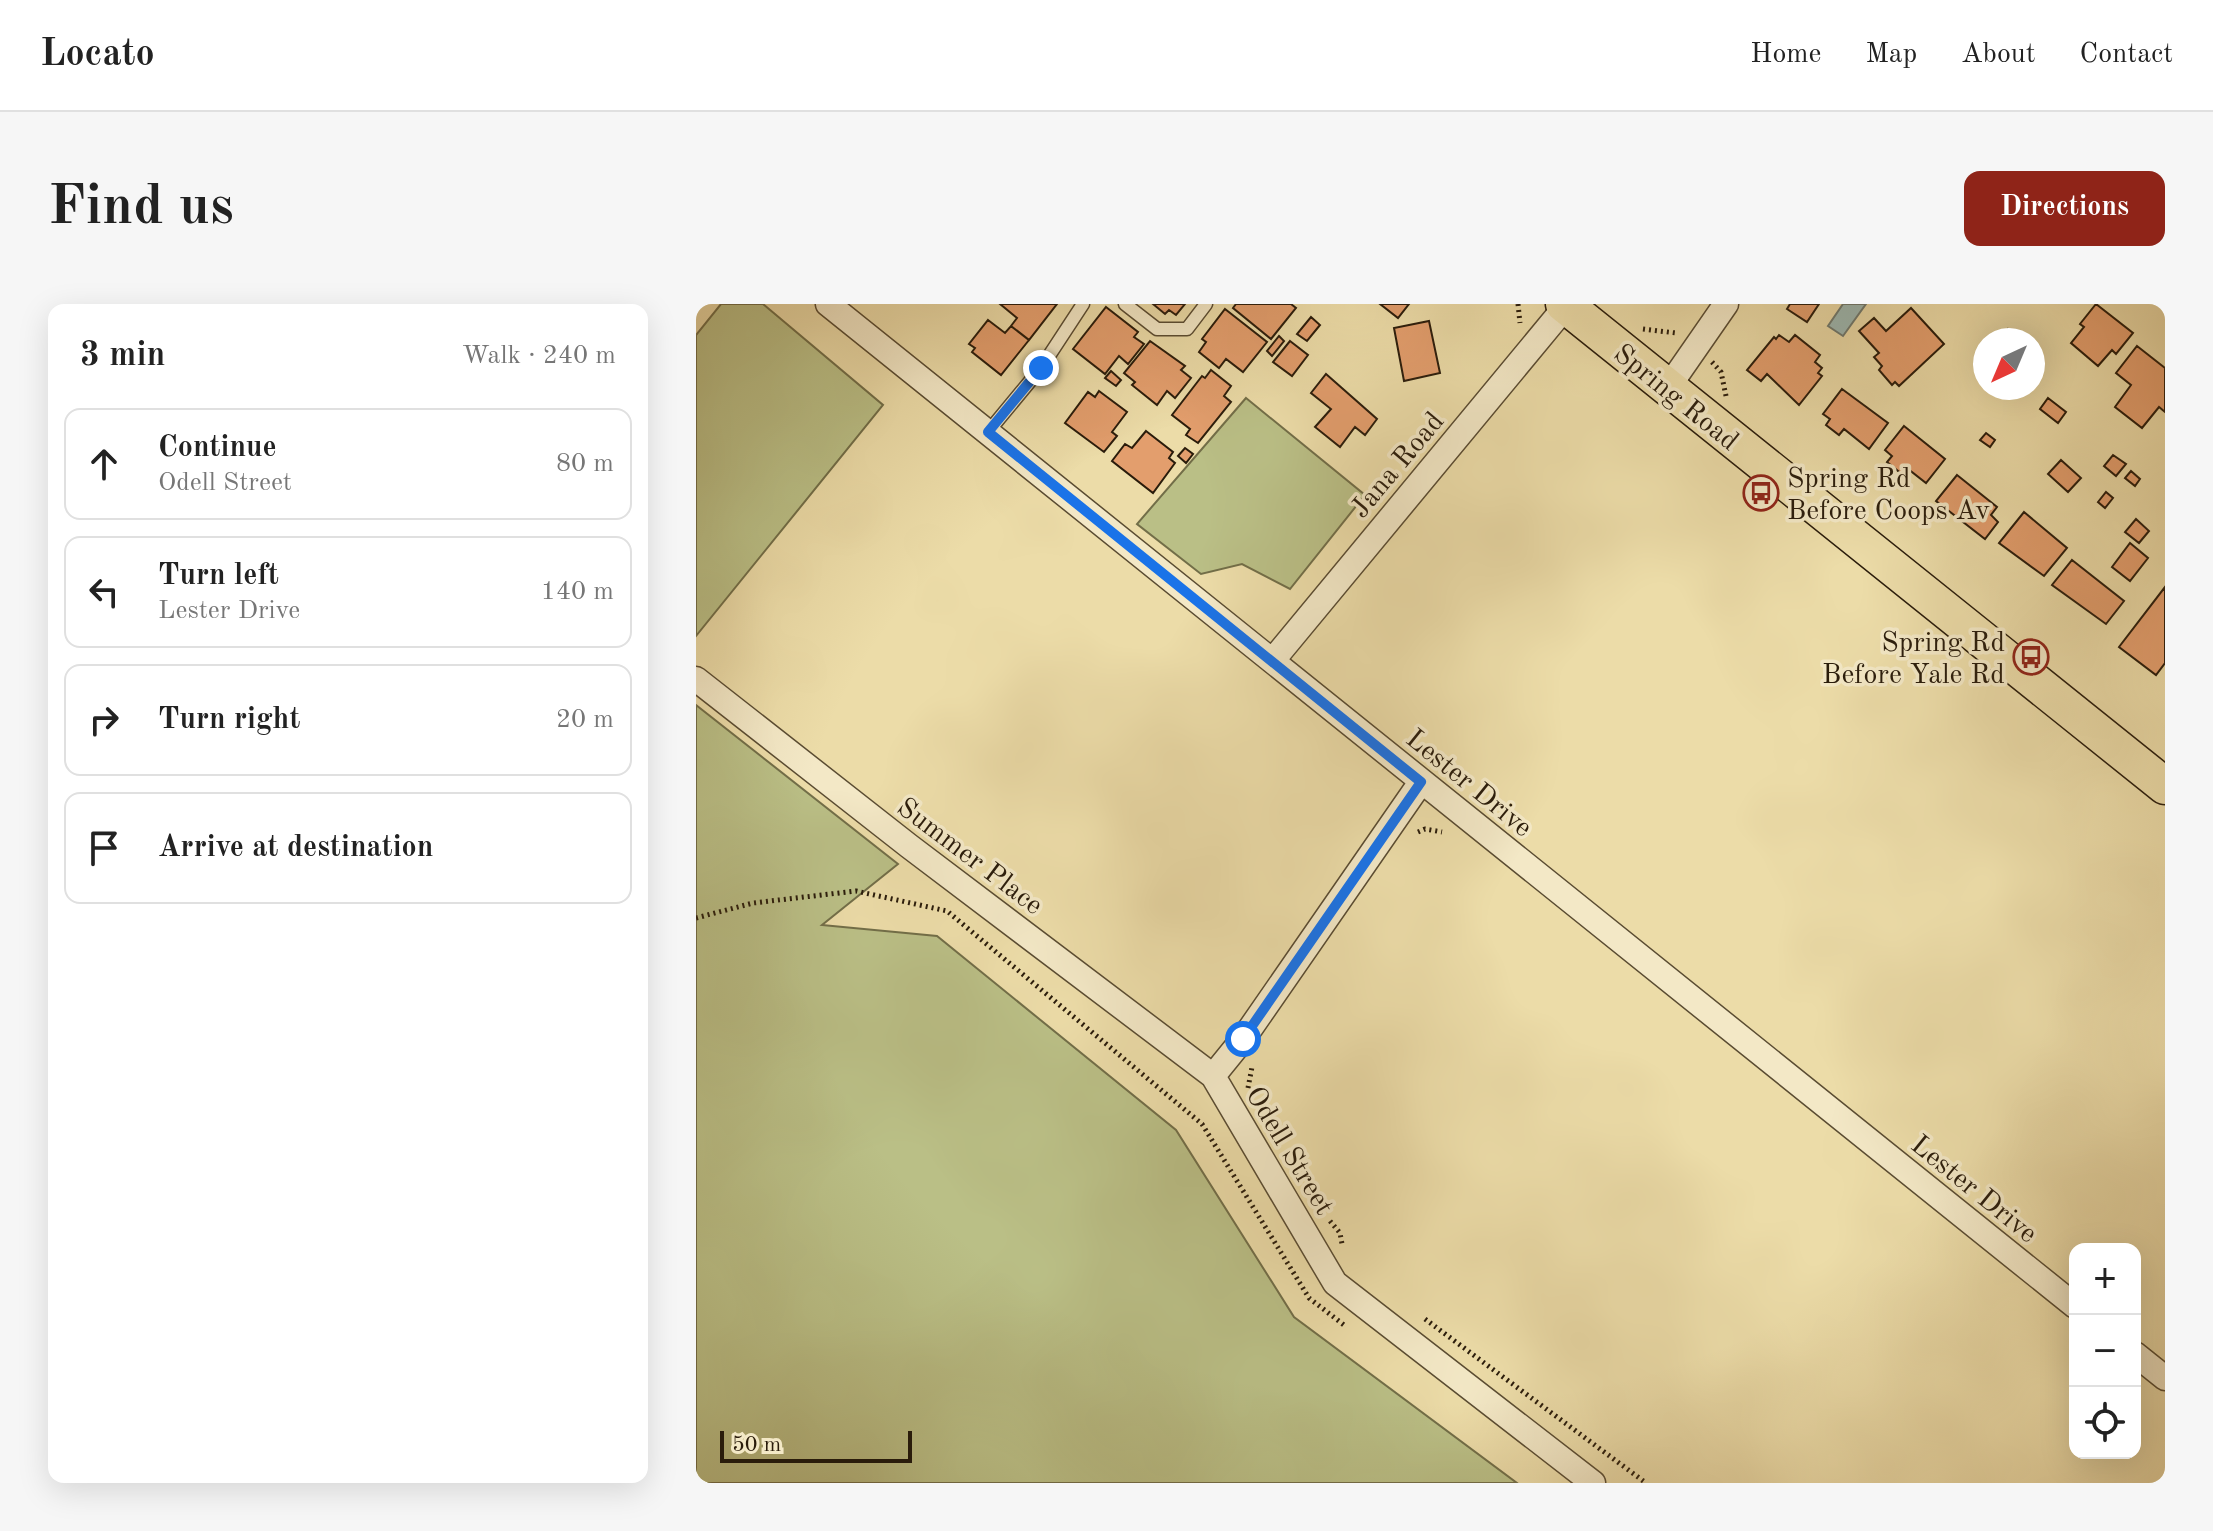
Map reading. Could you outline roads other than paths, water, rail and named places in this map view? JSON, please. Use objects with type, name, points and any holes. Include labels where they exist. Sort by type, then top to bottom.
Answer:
[{"type":"main road","name":"Spring Road","points":[[1565,305],[2165,786]]},
{"type":"street","name":"Lester Drive","points":[[828,304],[2069,1301]]},
{"type":"street","points":[[1667,389],[1726,304]]},
{"type":"street","name":"Jana Road","points":[[1273,660],[1565,305]]},
{"type":"street","name":"Summer Place","points":[[696,679],[909,846],[1213,1076]]},
{"type":"street","name":"Odell Street","points":[[1421,782],[1243,1039],[1213,1076],[1335,1283],[1593,1483]]},
{"type":"street","points":[[2141,1359],[2165,1378]]},
{"type":"lane","points":[[988,432],[1041,368],[1083,304]]},
{"type":"lane","points":[[1125,304],[1157,329],[1187,329],[1206,304]]},
{"type":"water","points":[[1843,304],[1866,304],[1843,336],[1828,326]]},
{"type":"place","name":"Spring Rd Before Coops Av","points":[[1761,493]]},
{"type":"place","name":"Spring Rd Before Yale Rd","points":[[2031,657]]}]
